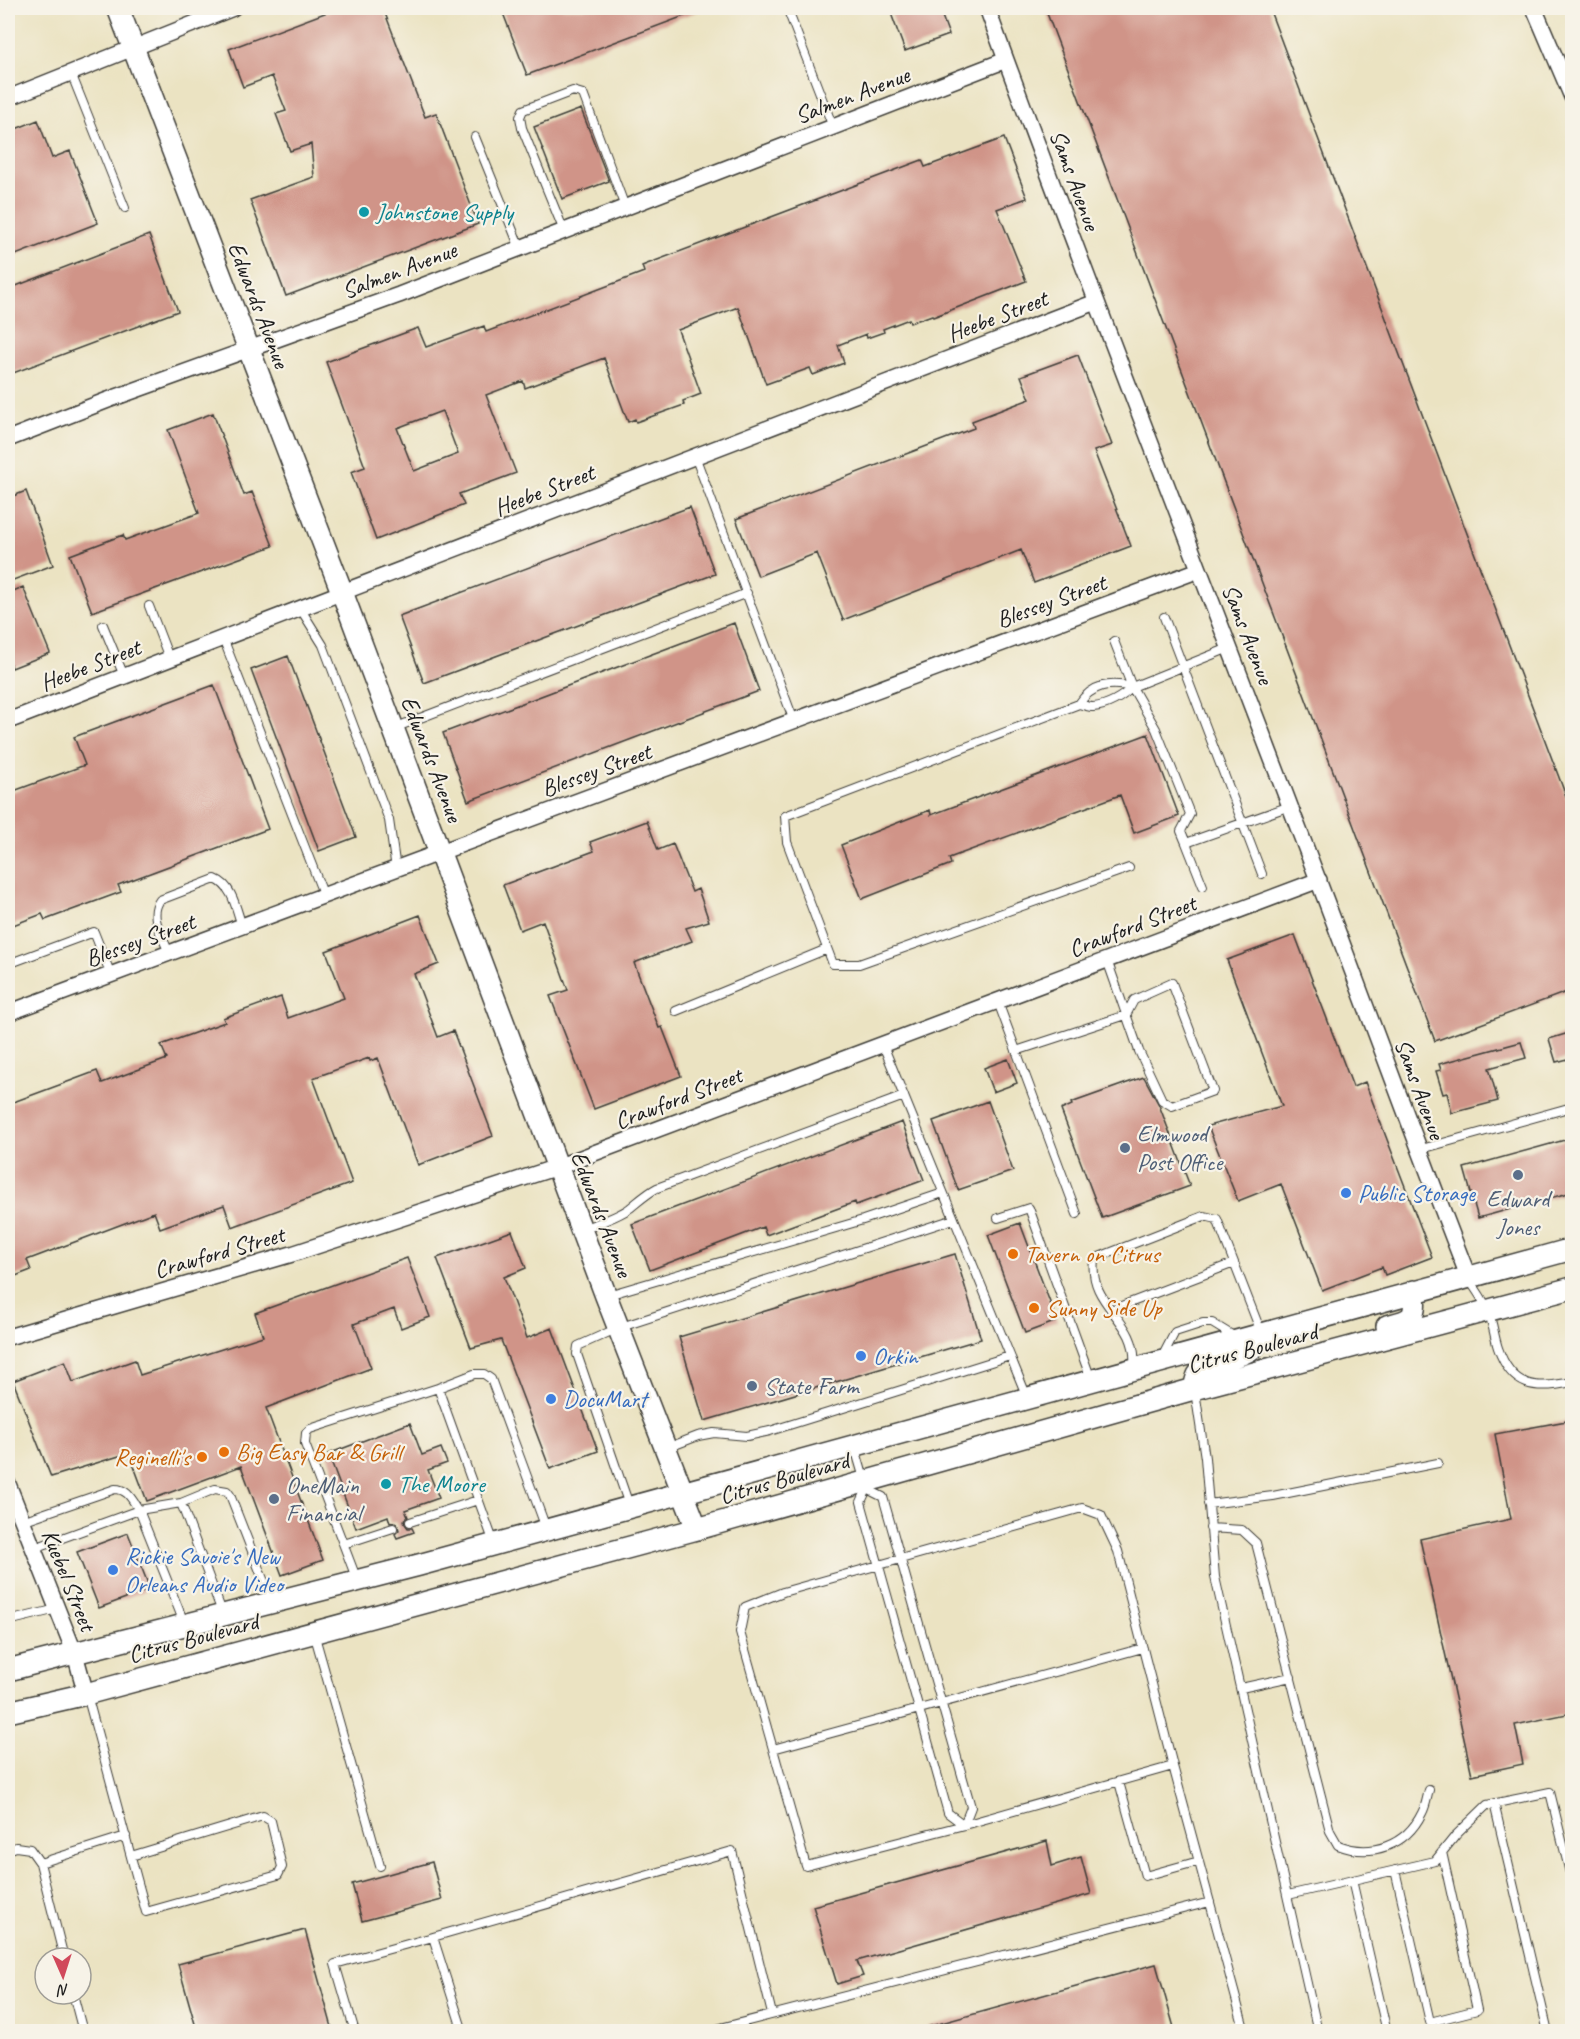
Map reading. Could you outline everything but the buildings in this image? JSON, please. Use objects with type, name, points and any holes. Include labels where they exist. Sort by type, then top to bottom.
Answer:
[{"type":"street","name":"Edwards Avenue","points":[[118,8],[342,592],[618,1328],[697,1529]]},
{"type":"street","points":[[8,98],[233,8]]},
{"type":"street","name":"Sams Avenue","points":[[987,8],[1096,302],[1468,1276]]},
{"type":"street","points":[[1534,8],[1572,97]]},
{"type":"street","name":"Salmen Avenue","points":[[8,439],[399,295],[1006,60]]},
{"type":"street","name":"Heebe Street","points":[[8,721],[1096,302]]},
{"type":"street","name":"Blessey Street","points":[[8,1013],[1200,570]]},
{"type":"street","name":"Crawford Street","points":[[8,1337],[292,1254],[557,1167],[1318,880]]},
{"type":"street","name":"Citrus Boulevard","points":[[8,1670],[494,1545],[1572,1249]]},
{"type":"street","name":"Citrus Boulevard","points":[[8,1712],[86,1694],[314,1631],[866,1485],[1194,1389],[1572,1288]]},
{"type":"street","points":[[1296,1362],[1306,1352],[1316,1347],[1410,1319],[1415,1313],[1414,1292]]},
{"type":"street","points":[[1194,1389],[1198,1376],[1218,1362],[1249,1351],[1256,1345],[1261,1333]]},
{"type":"street","name":"Kuebel Street","points":[[8,1484],[75,1654],[86,1694]]},
{"type":"lane","points":[[787,8],[832,127]]},
{"type":"lane","points":[[71,73],[125,208]]},
{"type":"lane","points":[[564,231],[522,128],[520,117],[523,110],[573,92],[583,94],[625,207]]},
{"type":"lane","points":[[475,137],[520,248]]},
{"type":"lane","points":[[695,456],[795,721]]},
{"type":"lane","points":[[393,729],[747,593]]},
{"type":"lane","points":[[149,606],[169,658]]},
{"type":"lane","points":[[300,608],[323,645],[389,820],[396,868]]},
{"type":"lane","points":[[1164,617],[1262,874]]},
{"type":"lane","points":[[103,625],[124,676]]},
{"type":"lane","points":[[223,638],[324,896]]},
{"type":"lane","points":[[1114,641],[1132,687],[1156,729],[1190,814],[1181,831],[1203,886]]},
{"type":"lane","points":[[1129,868],[859,964],[833,964],[787,842],[785,816],[1079,704],[1094,707],[1106,703],[1125,695],[1132,687],[1229,648]]},
{"type":"lane","points":[[1079,704],[1087,692],[1114,683],[1132,687]]},
{"type":"lane","points":[[1186,843],[1290,806]]},
{"type":"lane","points":[[169,953],[154,914],[155,907],[160,900],[215,879],[223,882],[228,888],[243,926]]},
{"type":"lane","points":[[8,964],[94,932],[111,975]]},
{"type":"lane","points":[[676,1011],[827,949]]},
{"type":"lane","points":[[1016,1051],[1126,1015],[1134,1000],[1172,983],[1213,1091],[1172,1106],[1162,1100],[1139,1051],[1126,1015],[1107,960]]},
{"type":"lane","points":[[998,1002],[1077,1214]]},
{"type":"lane","points":[[883,1045],[1027,1398]]},
{"type":"lane","points":[[581,1229],[630,1208],[644,1195],[657,1188],[904,1096]]},
{"type":"lane","points":[[1418,1150],[1572,1107]]},
{"type":"lane","points":[[606,1296],[852,1223],[943,1193]]},
{"type":"lane","points":[[998,1218],[1029,1208],[1091,1381]]},
{"type":"lane","points":[[1134,1369],[1135,1357],[1132,1342],[1127,1331],[1104,1302],[1093,1277],[1094,1258],[1204,1216],[1217,1218],[1261,1333]]},
{"type":"lane","points":[[629,1507],[577,1354],[578,1346],[618,1328],[954,1219]]},
{"type":"lane","points":[[1111,1310],[1234,1263]]},
{"type":"lane","points":[[1468,1276],[1488,1311],[1499,1350],[1511,1372],[1523,1383],[1551,1387],[1572,1382]]},
{"type":"lane","points":[[666,1448],[698,1436],[714,1433],[747,1436],[770,1431],[1011,1356]]},
{"type":"lane","points":[[358,1581],[305,1444],[306,1433],[310,1429],[438,1388],[474,1374],[484,1374],[491,1379],[546,1530]]},
{"type":"lane","points":[[438,1388],[494,1545]]},
{"type":"lane","points":[[1194,1389],[1204,1458],[1215,1576],[1318,2031]]},
{"type":"lane","points":[[855,1445],[866,1485],[861,1502],[948,1814],[964,1825]]},
{"type":"lane","points":[[1208,1504],[1273,1496],[1438,1463]]},
{"type":"lane","points":[[866,1485],[883,1497],[901,1559],[971,1807],[964,1825]]},
{"type":"lane","points":[[22,1521],[115,1489],[127,1492],[139,1510],[185,1626]]},
{"type":"lane","points":[[32,1549],[139,1510],[181,1503],[215,1489],[227,1491],[272,1603]]},
{"type":"lane","points":[[410,1522],[478,1500]]},
{"type":"lane","points":[[181,1503],[224,1616]]},
{"type":"lane","points":[[1173,1766],[964,1825],[806,1866],[740,1632],[745,1607],[783,1592],[1082,1508],[1101,1515],[1118,1551],[1173,1766],[1245,2031]]},
{"type":"lane","points":[[344,1544],[393,1528]]},
{"type":"lane","points":[[1210,1528],[1242,1530],[1256,1543],[1330,1832],[1338,1845],[1353,1851],[1377,1850],[1390,1845],[1411,1832],[1423,1811],[1429,1790]]},
{"type":"lane","points":[[8,1622],[57,1609]]},
{"type":"lane","points":[[314,1631],[380,1866]]},
{"type":"lane","points":[[773,1749],[1143,1648]]},
{"type":"lane","points":[[1241,1688],[1291,1677]]},
{"type":"lane","points":[[86,1694],[146,1912],[278,1875],[282,1867],[271,1821],[263,1816],[131,1856]]},
{"type":"lane","points":[[1119,1782],[1144,1876],[1199,1861]]},
{"type":"lane","points":[[1288,1895],[1435,1861],[1456,1835],[1486,1805],[1551,1792],[1572,1881]]},
{"type":"lane","points":[[1494,1803],[1548,2031]]},
{"type":"lane","points":[[40,1863],[126,1836]]},
{"type":"lane","points":[[8,1850],[16,1847],[30,1849],[40,1863],[61,1946]]},
{"type":"lane","points":[[355,2031],[335,1964],[732,1851],[772,2014]]},
{"type":"lane","points":[[1395,1870],[1430,2022],[1478,2010],[1442,1852]]},
{"type":"lane","points":[[1352,1880],[1387,2031]]},
{"type":"lane","points":[[705,2031],[1210,1902]]},
{"type":"lane","points":[[433,1937],[463,2031]]},
{"type":"lane","points":[[76,2006],[83,2031]]},
{"type":"place","name":"Johnstone Supply","points":[[364,212]]},
{"type":"place","name":"Elmwood Post Office","points":[[1125,1148]]},
{"type":"place","name":"Edward Jones","points":[[1518,1175]]},
{"type":"place","name":"Public Storage","points":[[1346,1193]]},
{"type":"place","name":"Tavern on Citrus","points":[[1013,1254]]},
{"type":"place","name":"Sunny Side Up","points":[[1034,1308]]},
{"type":"place","name":"Orkin","points":[[861,1356]]},
{"type":"place","name":"State Farm","points":[[752,1386]]},
{"type":"place","name":"DocuMart","points":[[551,1399]]},
{"type":"place","name":"Big Easy Bar & Grill","points":[[224,1452]]},
{"type":"place","name":"Reginelli's","points":[[202,1457]]},
{"type":"place","name":"The Moore","points":[[386,1484]]},
{"type":"place","name":"OneMain Financial","points":[[274,1499]]},
{"type":"place","name":"Rickie Savoie's New Orleans Audio Video","points":[[113,1570]]}]
